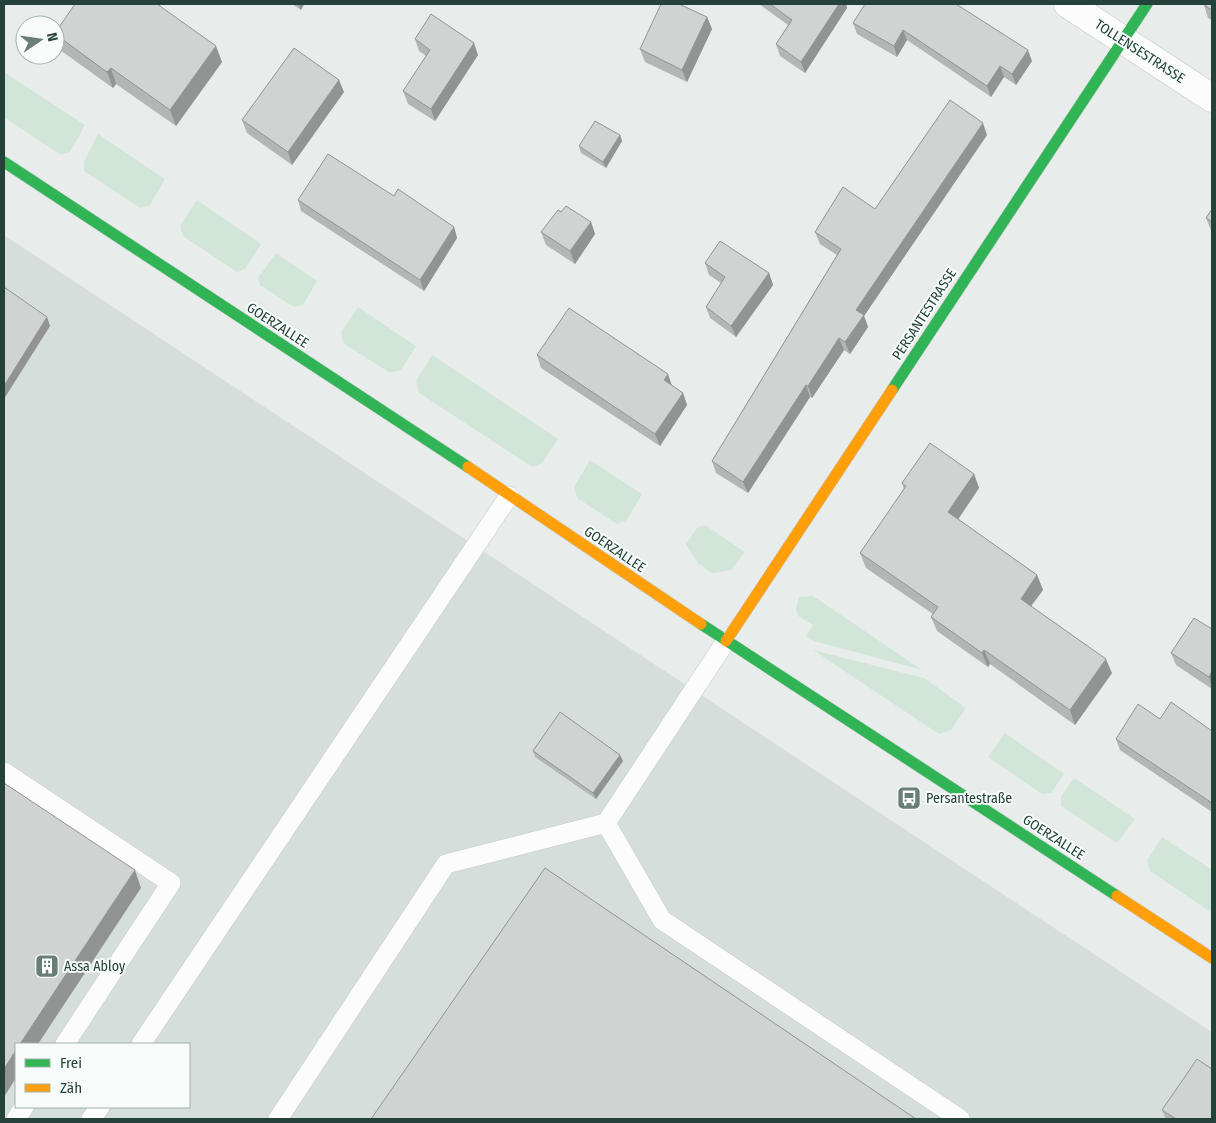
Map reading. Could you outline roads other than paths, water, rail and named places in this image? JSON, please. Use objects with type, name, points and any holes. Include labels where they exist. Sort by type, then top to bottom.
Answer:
[{"type":"main road","name":"PERSANTESTRASSE","points":[[726,641],[1147,4]]},
{"type":"main road","name":"GOERZALLEE","points":[[4,162],[430,441],[726,641],[1212,958]]},
{"type":"street","name":"TOLLENSESTRASSE","points":[[1068,4],[1212,98]]},
{"type":"lane","points":[[142,1043],[509,496]]},
{"type":"lane","points":[[278,1119],[446,864],[606,823],[726,641]]},
{"type":"lane","points":[[4,772],[171,883],[66,1043]]},
{"type":"lane","points":[[606,823],[662,920],[960,1119]]},
{"type":"lane","points":[[16,1119],[23,1108]]},
{"type":"lane","points":[[91,1119],[99,1108]]},
{"type":"place","name":"Persantestraße","points":[[909,798]]},
{"type":"place","name":"Assa Abloy","points":[[47,966]]}]
